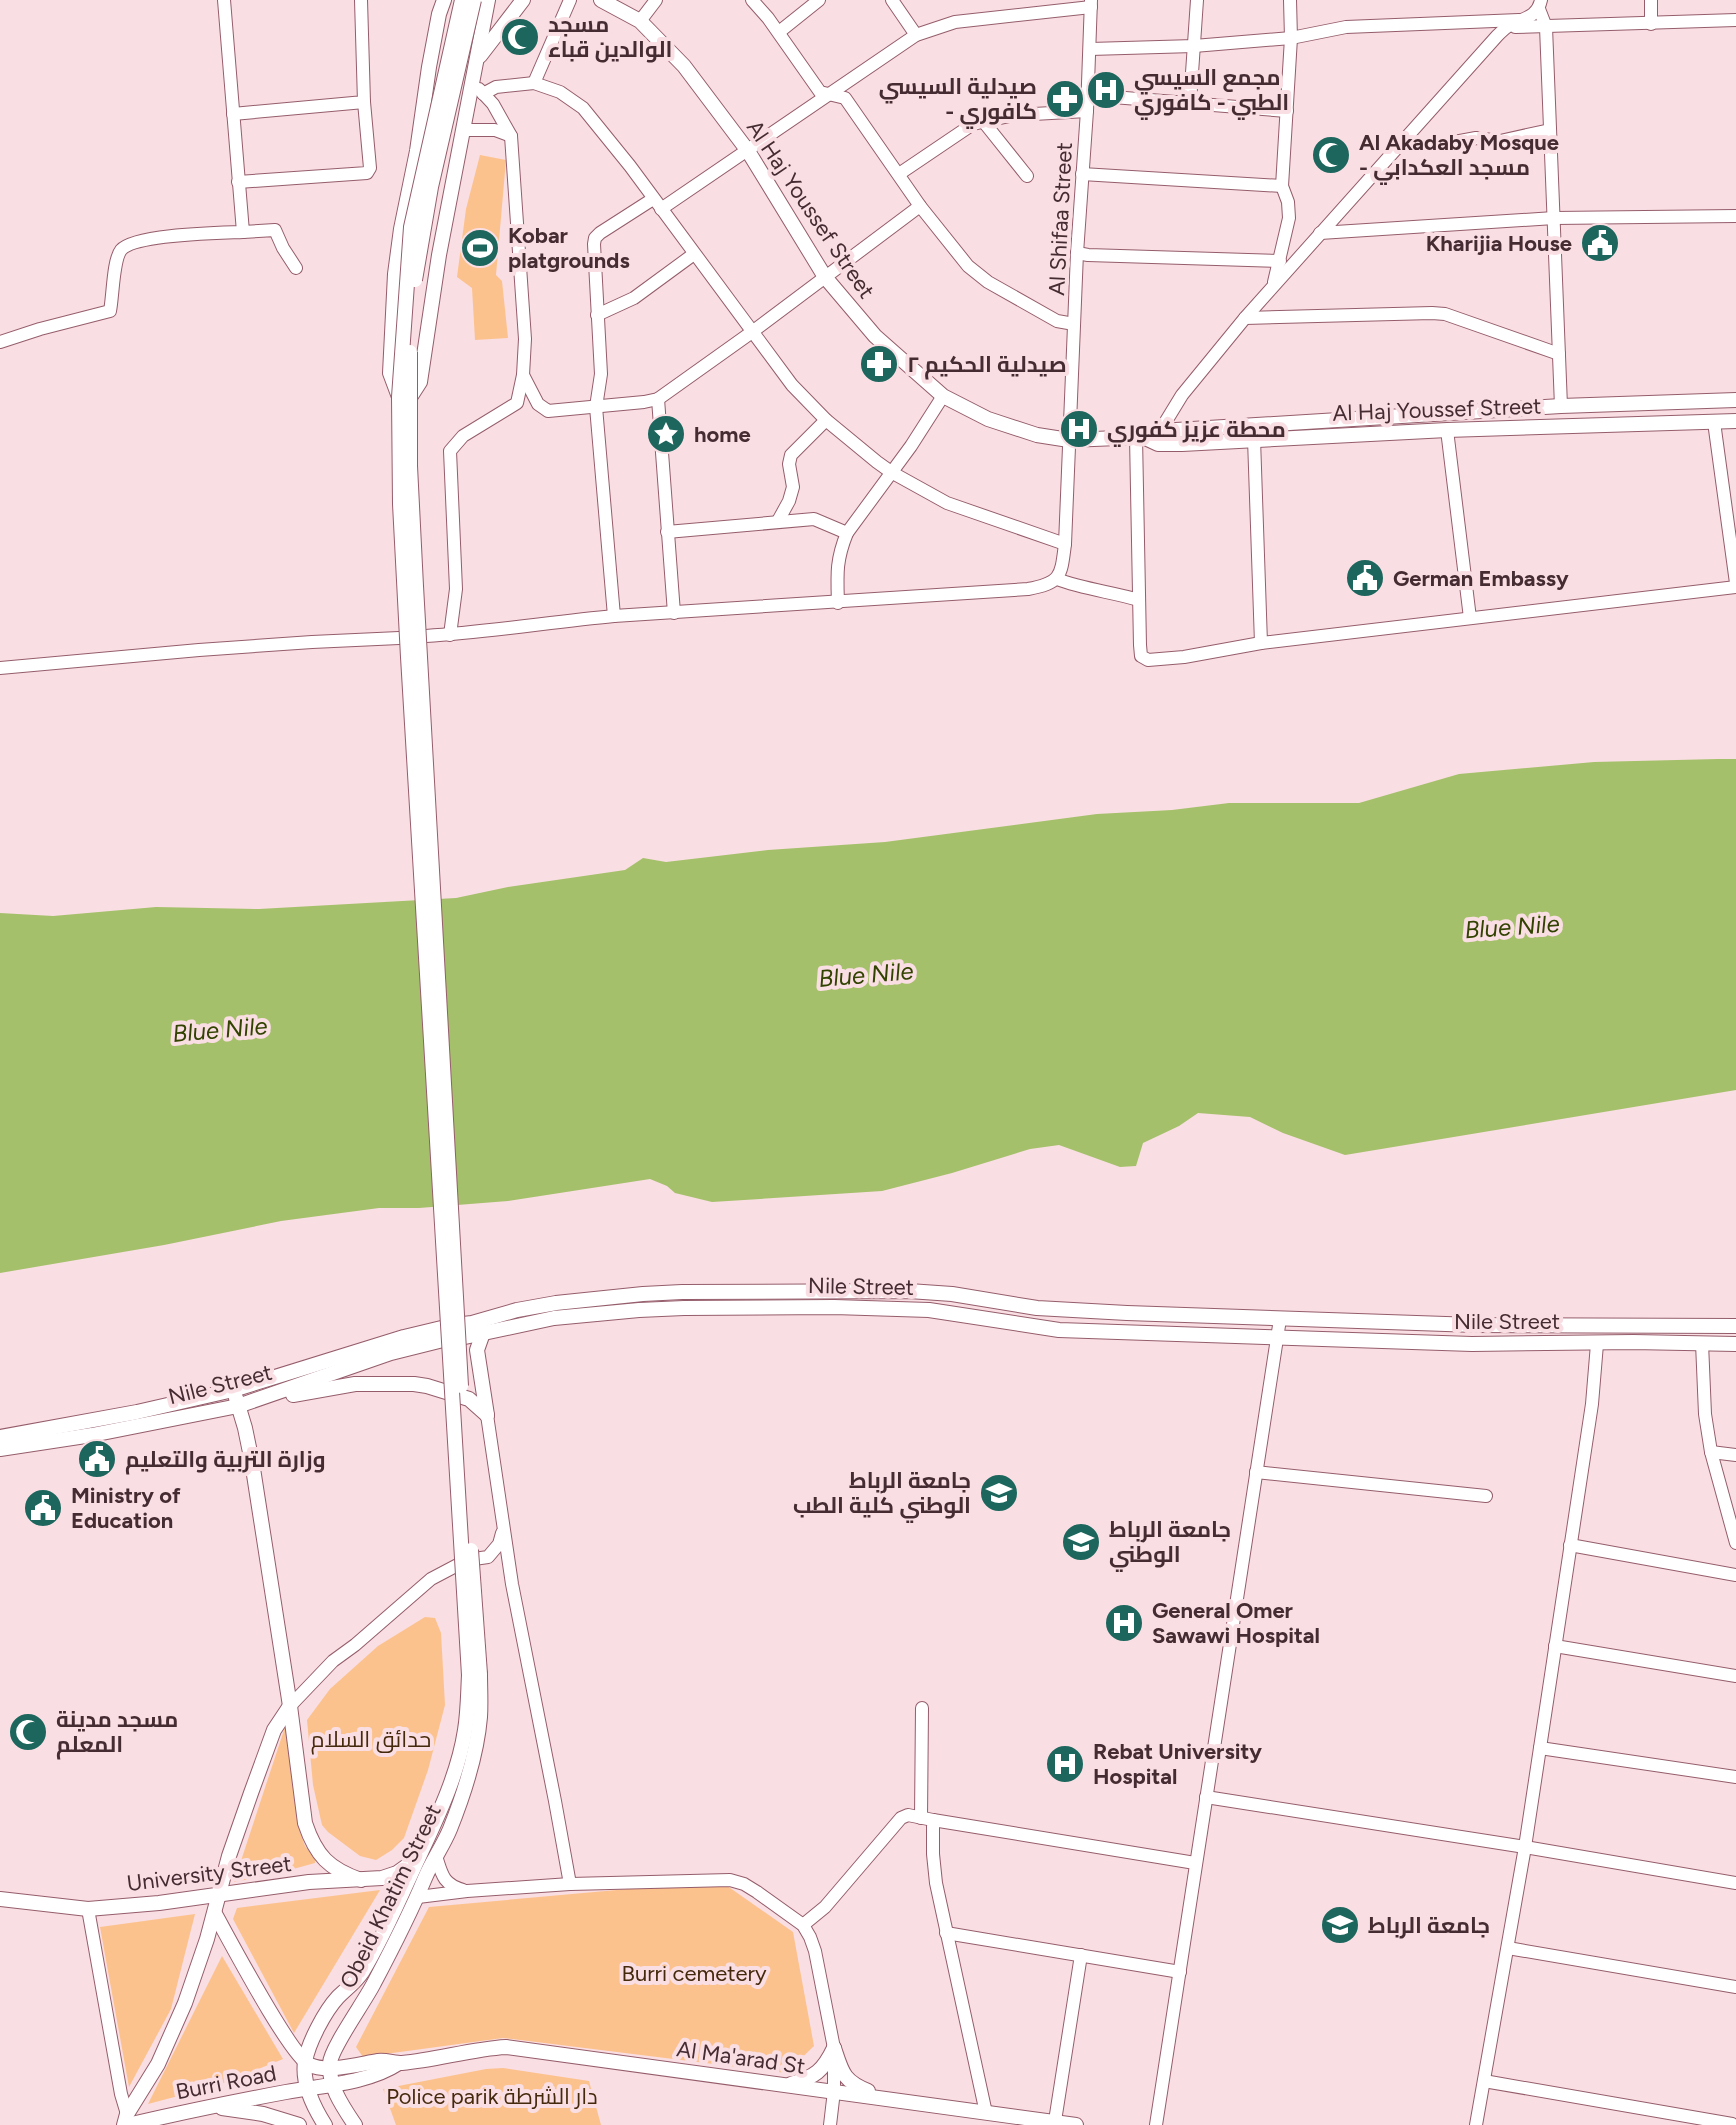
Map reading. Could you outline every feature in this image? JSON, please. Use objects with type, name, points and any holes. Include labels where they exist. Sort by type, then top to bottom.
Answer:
[{"type":"main road","points":[[462,0],[411,227],[400,504],[409,688],[475,1674]]},
{"type":"main road","points":[[405,397],[424,225],[474,0]]},
{"type":"main road","points":[[405,397],[420,382],[441,240],[488,0]]},
{"type":"main road","points":[[477,59],[523,0]]},
{"type":"main road","name":"Al Haj Youssef Street","points":[[601,0],[640,21],[684,66],[748,151],[825,277],[875,336],[943,396],[1005,425],[1037,435],[1069,440],[1159,438],[1561,406],[1736,400]]},
{"type":"main road","points":[[405,397],[390,373],[395,274],[439,5]]},
{"type":"main road","name":"Al Haj Youssef Street","points":[[1182,437],[1254,439],[1736,421]]},
{"type":"main road","name":"Nile Street","points":[[0,1437],[137,1412],[233,1390],[379,1344],[534,1307],[643,1294],[920,1291],[1037,1308],[1280,1319],[1460,1325],[1736,1326]]},
{"type":"main road","name":"Nile Street","points":[[0,1449],[92,1435],[238,1406],[391,1353],[455,1337],[554,1318],[639,1310],[834,1307],[929,1310],[1059,1330],[1472,1344],[1736,1344]]},
{"type":"main road","points":[[483,1333],[477,1350],[487,1415]]},
{"type":"main road","points":[[276,1394],[290,1395],[355,1384],[414,1384],[469,1399],[487,1415]]},
{"type":"main road","points":[[233,1390],[252,1462],[290,1706],[301,1800],[311,1840],[336,1870],[361,1880]]},
{"type":"main road","name":"Obeid Khatim Street","points":[[330,2068],[335,2047],[364,2001],[418,1897],[461,1799],[480,1718],[475,1674]]},
{"type":"main road","name":"Obeid Khatim Street","points":[[325,2125],[308,2088],[305,2062],[315,2034],[337,1998],[357,1981],[368,1962],[436,1821],[454,1775],[475,1674]]},
{"type":"main road","points":[[126,2121],[167,2046],[185,2003],[215,1914],[229,1856],[274,1730],[290,1706]]},
{"type":"main road","name":"University Street","points":[[0,1899],[88,1909],[309,1882],[389,1877],[419,1858]]},
{"type":"main road","points":[[215,1914],[257,1989],[305,2062]]},
{"type":"main road","name":"Al Ma'arad St","points":[[305,2062],[314,2067],[330,2068],[384,2060],[399,2063],[506,2047],[887,2098],[1020,2121],[1055,2121],[1076,2125]]},
{"type":"main road","points":[[788,2085],[814,2075],[824,2066],[834,2048]]},
{"type":"main road","points":[[834,2048],[845,2078],[854,2085],[887,2098]]},
{"type":"main road","name":"Al Ma'arad St","points":[[333,2085],[387,2071],[399,2063]]},
{"type":"main road","points":[[330,2068],[333,2085],[355,2125]]},
{"type":"main road","name":"Burri Road","points":[[126,2121],[333,2085]]},
{"type":"main road","points":[[206,2107],[263,2114],[299,2125]]},
{"type":"street","points":[[224,0],[243,232]]},
{"type":"street","points":[[238,182],[367,173],[370,168],[364,102],[361,0]]},
{"type":"street","points":[[534,83],[570,0]]},
{"type":"street","points":[[640,21],[656,0]]},
{"type":"street","points":[[752,0],[779,32],[820,92],[845,98],[920,206],[968,266],[988,282],[1057,321],[1074,324]]},
{"type":"street","points":[[779,32],[819,0]]},
{"type":"street","points":[[892,0],[916,35]]},
{"type":"street","points":[[1190,102],[1197,0]]},
{"type":"street","points":[[1272,288],[1289,218],[1288,202],[1282,186],[1291,38],[1290,0]]},
{"type":"street","points":[[1651,0],[1651,24]]},
{"type":"street","points":[[614,616],[596,407],[601,374],[595,238],[748,151],[916,35],[955,22],[1091,4]]},
{"type":"street","name":"Al Shifaa Street","points":[[1057,579],[1062,569],[1065,544],[1091,4]]},
{"type":"street","points":[[1159,438],[1182,395],[1245,318],[1497,36],[1526,19],[1540,4]]},
{"type":"street","points":[[1540,4],[1546,27],[1561,406]]},
{"type":"street","points":[[1090,49],[1194,46],[1291,38],[1346,27],[1526,19]]},
{"type":"street","points":[[1508,27],[1736,20]]},
{"type":"street","points":[[450,635],[456,589],[450,451],[463,436],[517,403],[523,375],[525,339],[511,136],[493,104],[473,82]]},
{"type":"street","points":[[483,94],[496,87],[534,83],[560,92],[583,108],[630,166],[792,385],[826,420],[891,472],[947,503],[1065,544]]},
{"type":"street","points":[[1088,95],[1287,111]]},
{"type":"street","points":[[233,114],[364,102]]},
{"type":"street","points":[[899,174],[973,124],[1014,115],[1087,111]]},
{"type":"street","points":[[983,121],[1027,176]]},
{"type":"street","points":[[463,130],[495,130],[511,136]]},
{"type":"street","points":[[1405,140],[1433,146],[1476,138],[1500,141],[1550,130]]},
{"type":"street","points":[[1082,174],[1282,186]]},
{"type":"street","points":[[523,375],[538,404],[548,411],[658,399],[920,206]]},
{"type":"street","points":[[1320,233],[1554,218],[1736,216]]},
{"type":"street","points":[[0,342],[110,311],[116,261],[121,250],[133,243],[275,230],[296,268]]},
{"type":"street","points":[[1077,253],[1280,261]]},
{"type":"street","points":[[597,315],[634,298],[694,254]]},
{"type":"street","points":[[1245,318],[1445,314],[1559,354]]},
{"type":"street","points":[[1182,395],[1182,437]]},
{"type":"street","points":[[838,603],[839,552],[847,533],[943,396]]},
{"type":"street","points":[[658,399],[674,613]]},
{"type":"street","points":[[778,521],[793,487],[789,464],[791,455],[826,420]]},
{"type":"street","points":[[1139,437],[1141,656],[1148,660],[1261,643],[1736,585],[1714,422]]},
{"type":"street","points":[[1447,430],[1470,618]]},
{"type":"street","points":[[1254,439],[1261,643]]},
{"type":"street","points":[[667,532],[814,519],[847,533]]},
{"type":"street","points":[[426,636],[614,616],[1028,589],[1045,586],[1057,579],[1139,600]]},
{"type":"street","points":[[0,668],[241,647],[399,638]]},
{"type":"street","points":[[1156,2125],[1280,1319]]},
{"type":"street","points":[[1702,1343],[1705,1414],[1711,1452],[1736,1543]]},
{"type":"street","points":[[1476,2125],[1525,1847],[1592,1404],[1597,1344]]},
{"type":"street","points":[[487,1415],[512,1584],[570,1884]]},
{"type":"street","points":[[1711,1452],[1736,1455]]},
{"type":"street","points":[[1256,1472],[1486,1496]]},
{"type":"street","points":[[290,1706],[333,1661],[431,1579],[467,1560],[488,1557],[499,1544],[504,1526]]},
{"type":"street","points":[[1570,1545],[1736,1575]]},
{"type":"street","points":[[1555,1646],[1736,1676]]},
{"type":"street","points":[[922,1708],[927,1819],[936,1883],[994,2117]]},
{"type":"street","points":[[1540,1748],[1736,1777]]},
{"type":"street","points":[[1206,1797],[1736,1883]]},
{"type":"street","points":[[803,1925],[825,1907],[901,1818],[908,1815],[1195,1863]]},
{"type":"street","points":[[436,1856],[443,1878],[452,1887],[467,1891]]},
{"type":"street","points":[[418,1897],[570,1884],[730,1880],[757,1892],[803,1925],[815,1951],[834,2048],[830,2125]]},
{"type":"street","points":[[88,1909],[126,2121]]},
{"type":"street","points":[[946,1933],[1180,1972]]},
{"type":"street","points":[[1508,1948],[1736,1987]]},
{"type":"street","points":[[1055,2121],[1081,1955]]},
{"type":"street","points":[[1484,2081],[1732,2125],[1736,2110]]},
{"type":"green space","name":"Kobar platgrounds","points":[[480,155],[506,160],[496,275],[502,281],[508,338],[475,340],[472,288],[457,277],[466,209]]},
{"type":"green space","name":"حدائق السلام","points":[[425,1617],[435,1618],[441,1633],[445,1705],[428,1770],[404,1838],[376,1860],[360,1856],[322,1825],[313,1785],[307,1720],[330,1689],[378,1646]]},
{"type":"green space","name":"حدائق السلام","points":[[285,1727],[300,1832],[315,1863],[234,1882]]},
{"type":"green space","name":"Burri cemetery","points":[[723,1883],[793,1932],[814,2046],[786,2073],[503,2038],[363,2057],[356,2047],[429,1907]]},
{"type":"green space","points":[[380,1890],[294,2033],[233,1919],[237,1908]]},
{"type":"green space","points":[[195,1914],[171,2009],[129,2087],[100,1927]]},
{"type":"green space","points":[[222,1956],[283,2059],[216,2086],[148,2104]]},
{"type":"green space","name":"Police parik دار الشرطة","points":[[503,2068],[589,2081],[601,2125],[396,2125],[383,2089],[486,2069]]},
{"type":"water","name":"Blue Nile","points":[[1736,759],[1736,1090],[1345,1155],[1283,1133],[1250,1117],[1198,1113],[1143,1143],[1136,1166],[1120,1167],[1059,1145],[1030,1149],[882,1191],[712,1202],[675,1193],[650,1179],[508,1201],[379,1208],[281,1221],[0,1273],[0,913],[53,916],[156,907],[259,909],[456,898],[625,870],[643,858],[666,862],[768,850],[885,842],[1097,814],[1229,803],[1359,803],[1459,774],[1594,762]]},
{"type":"place","name":"مسجد الوالدين قباء","points":[[520,37]]},
{"type":"place","name":"مجمع السيسي الطبي - كافوري","points":[[1106,90]]},
{"type":"place","name":"صيدلية السيسي - كافوري","points":[[1065,99]]},
{"type":"place","name":"Al Akadaby Mosque - مسجد العكدابي","points":[[1331,155]]},
{"type":"place","name":"Kharijia House","points":[[1600,243]]},
{"type":"place","name":"Kobar platgrounds","points":[[480,248]]},
{"type":"place","name":"صيدلية الحكيم ٢","points":[[879,364]]},
{"type":"place","name":"محطة عزيز كفوري","points":[[1079,429]]},
{"type":"place","name":"home","points":[[666,434]]},
{"type":"place","name":"German Embassy","points":[[1365,578]]},
{"type":"place","name":"وزارة التربية والتعليم","points":[[97,1459]]},
{"type":"place","name":"جامعة الرباط الوطني كلية الطب","points":[[999,1493]]},
{"type":"place","name":"Ministry of Education","points":[[43,1508]]},
{"type":"place","name":"جامعة الرباط الوطني","points":[[1081,1542]]},
{"type":"place","name":"General Omer Sawawi Hospital","points":[[1124,1623]]},
{"type":"place","name":"مسجد مدينة المعلم","points":[[28,1732]]},
{"type":"place","name":"Rebat University Hospital","points":[[1065,1764]]},
{"type":"place","name":"جامعة الرباط","points":[[1340,1925]]}]
